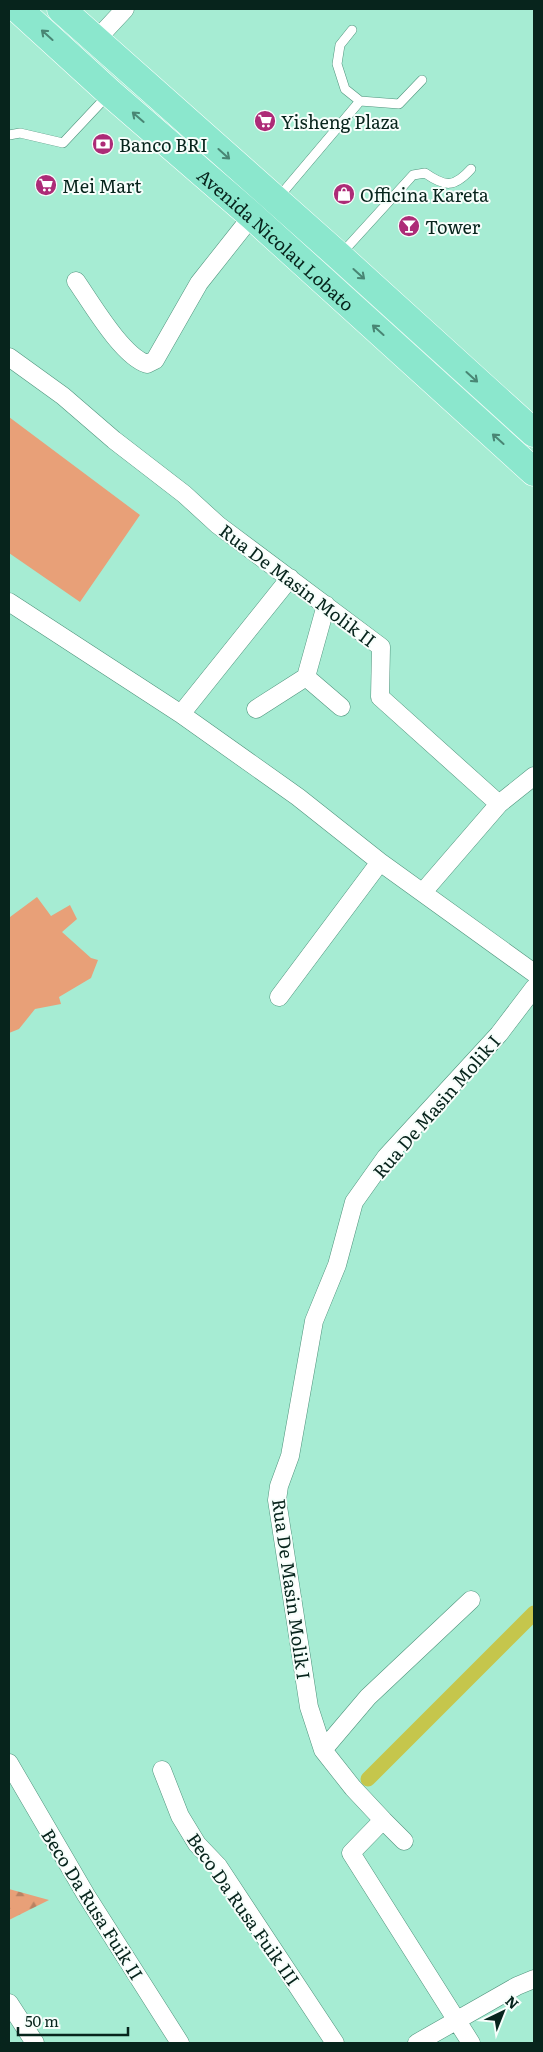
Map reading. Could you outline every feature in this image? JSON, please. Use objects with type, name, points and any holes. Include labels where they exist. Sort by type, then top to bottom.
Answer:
[{"type":"main road","name":"Avenida Nicolau Lobato","points":[[18,9],[110,93],[252,216],[534,472]]},
{"type":"main road","name":"Avenida Nicolau Lobato","points":[[61,9],[339,256],[534,433]]},
{"type":"street","points":[[96,40],[126,9]]},
{"type":"street","points":[[76,281],[119,341],[131,355],[140,362],[147,364],[155,360],[199,283],[252,216]]},
{"type":"street","name":"Rua De Masin Molik II","points":[[9,357],[63,396],[114,440],[184,494],[218,525],[381,647],[380,697],[499,804]]},
{"type":"street","points":[[181,714],[290,578]]},
{"type":"street","points":[[9,602],[181,714],[298,797],[380,862],[534,973]]},
{"type":"street","points":[[256,710],[306,677],[326,606]]},
{"type":"street","points":[[306,677],[341,707]]},
{"type":"street","points":[[423,892],[499,804],[534,776]]},
{"type":"street","points":[[279,997],[380,862]]},
{"type":"street","name":"Rua De Masin Molik I","points":[[404,1841],[353,1788],[323,1750],[309,1707],[277,1500],[279,1486],[290,1456],[314,1322],[337,1265],[354,1202],[386,1157],[499,1034],[534,988]]},
{"type":"street","points":[[323,1750],[368,1697],[471,1600]]},
{"type":"street","name":"Beco Da Rusa Fuik II","points":[[9,1763],[86,1895],[180,2043]]},
{"type":"street","name":"Beco Da Rusa Fuik III","points":[[162,1770],[180,1816],[197,1844],[218,1866],[335,2043]]},
{"type":"street","points":[[383,1820],[351,1853],[471,2043]]},
{"type":"street","points":[[417,2043],[517,1986],[534,1979]]},
{"type":"street","points":[[9,2003],[35,2043]]},
{"type":"lane","points":[[352,30],[340,46],[337,64],[346,89],[360,101],[399,104],[422,80]]},
{"type":"lane","points":[[9,135],[20,133],[63,143],[110,93]]},
{"type":"lane","points":[[276,200],[360,101]]},
{"type":"lane","points":[[339,256],[413,175],[425,173],[440,183],[452,184],[462,178],[471,168]]},
{"type":"green space","points":[[9,417],[140,515],[80,602],[9,553]]},
{"type":"green space","points":[[37,897],[51,916],[70,905],[77,919],[62,932],[91,958],[98,960],[91,978],[59,997],[61,1004],[35,1009],[19,1029],[9,1033],[9,914],[10,917]]},
{"type":"green space","points":[[9,1889],[49,1900],[9,1920]]},
{"type":"waterway","points":[[368,1779],[534,1613]]},
{"type":"place","name":"Yisheng Plaza","points":[[265,121]]},
{"type":"place","name":"Banco BRI","points":[[103,144]]},
{"type":"place","name":"Mei Mart","points":[[46,185]]},
{"type":"place","name":"Officina Kareta","points":[[344,194]]},
{"type":"place","name":"Tower","points":[[409,226]]}]
